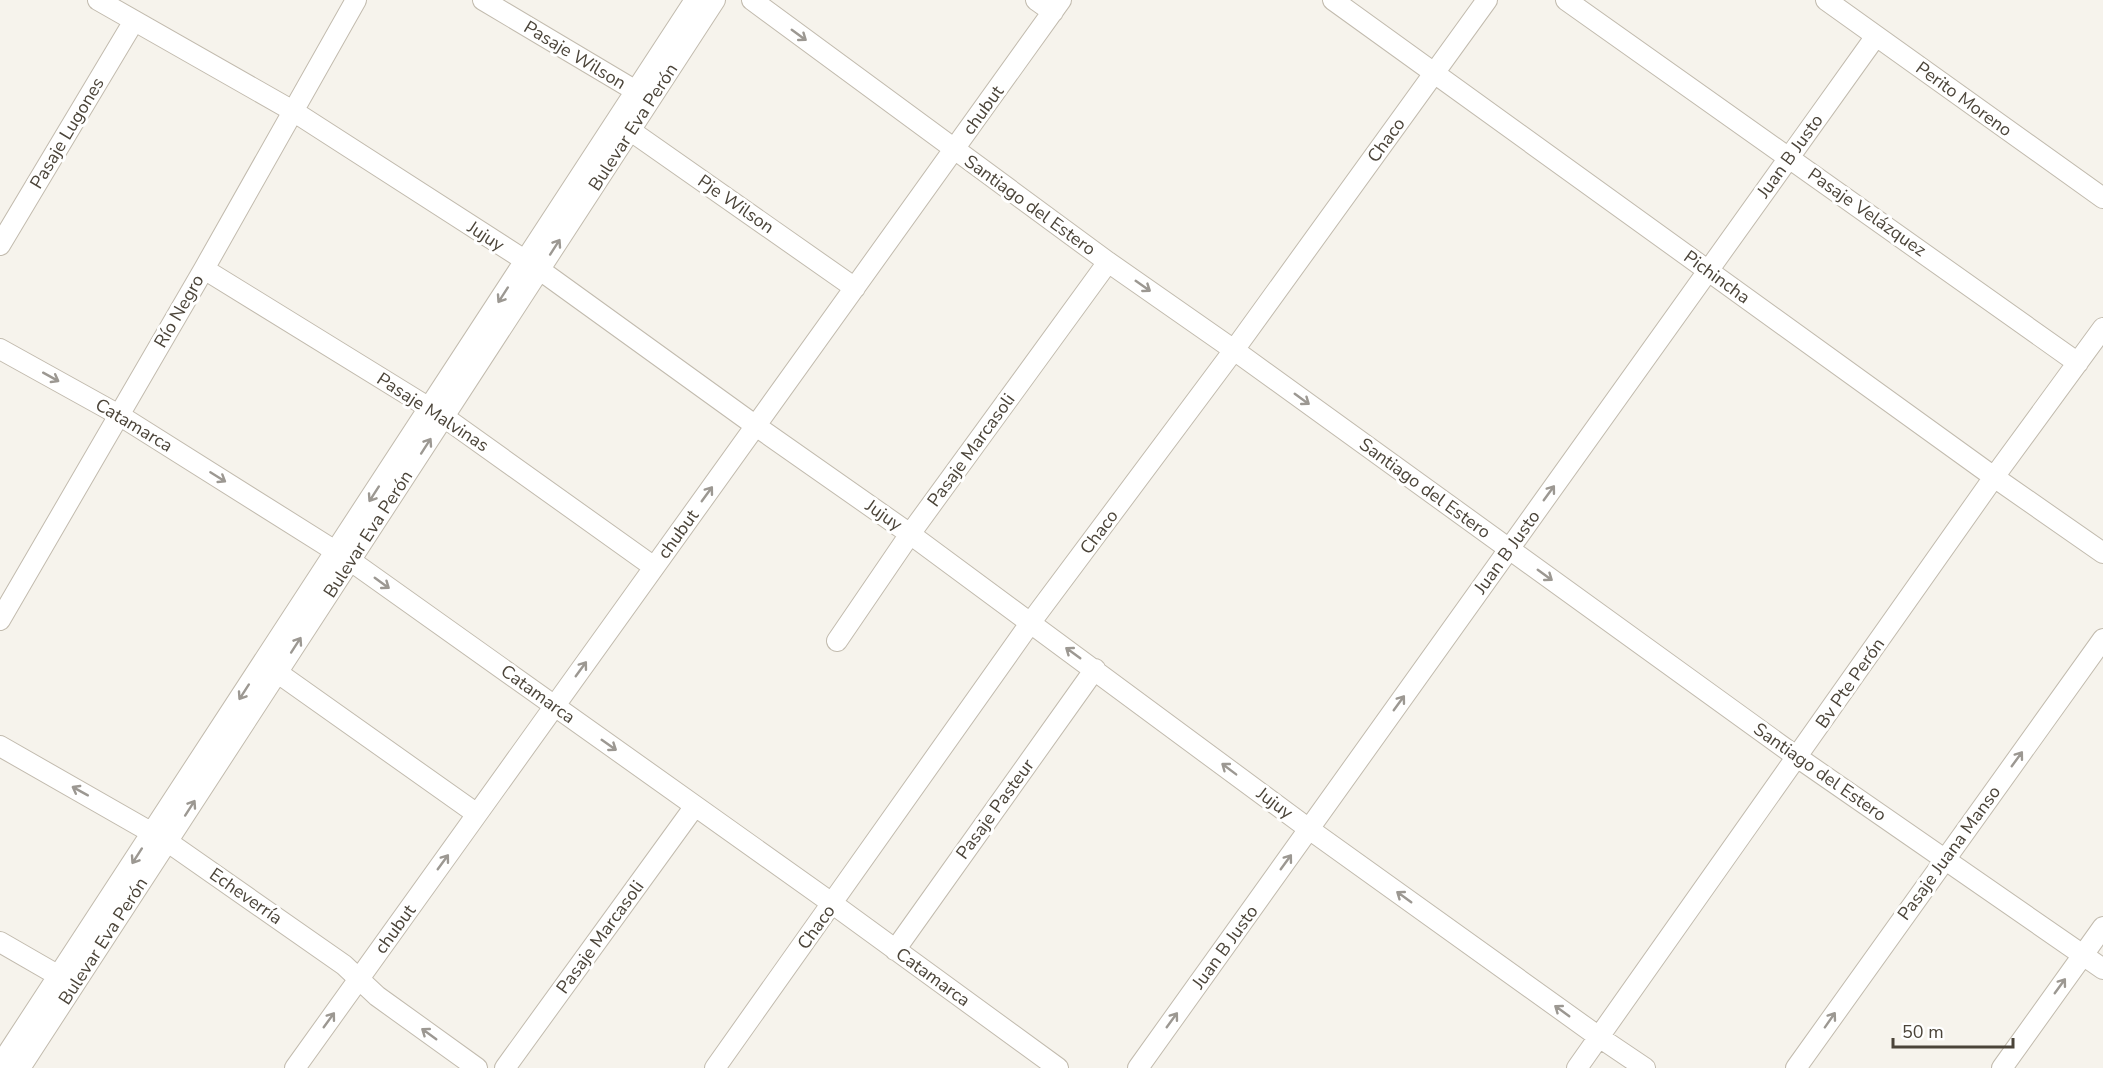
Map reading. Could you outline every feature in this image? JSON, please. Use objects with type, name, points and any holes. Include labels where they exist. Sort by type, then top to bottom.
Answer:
[{"type":"street","name":"Jujuy","points":[[98,0],[293,111],[533,265],[910,534],[1309,829],[1645,1068]]},
{"type":"street","name":"Río Negro","points":[[0,620],[204,269],[356,0]]},
{"type":"street","name":"Pasaje Wilson","points":[[483,0],[636,91]]},
{"type":"street","name":"Bulevar Eva Perón","points":[[623,126],[636,91],[695,0]]},
{"type":"street","name":"Bulevar Eva Perón","points":[[20,1068],[160,837],[623,126],[716,0]]},
{"type":"street","name":"Santiago del Estero","points":[[752,0],[1108,262],[1234,350],[1797,757],[2103,969]]},
{"type":"street","points":[[1036,0],[1057,6]]},
{"type":"street","name":"Pichincha","points":[[1333,0],[1994,477],[2103,553]]},
{"type":"street","name":"Chaco","points":[[715,1068],[1031,622],[1234,350],[1487,0]]},
{"type":"street","name":"Pasaje Velázquez","points":[[1566,0],[2078,363]]},
{"type":"street","name":"Perito Moreno","points":[[1826,0],[2103,198]]},
{"type":"street","name":"chubut","points":[[295,1068],[1057,6]]},
{"type":"street","name":"Pasaje Lugones","points":[[0,245],[134,21]]},
{"type":"street","name":"Juan B Justo","points":[[1138,1068],[1876,36]]},
{"type":"street","name":"Pje Wilson","points":[[623,126],[855,288]]},
{"type":"street","name":"Pasaje Marcasoli","points":[[837,641],[910,534],[1108,262]]},
{"type":"street","name":"Pasaje Malvinas","points":[[204,269],[437,412],[654,567]]},
{"type":"street","name":"Bv Pte Perón","points":[[1577,1068],[1994,477],[2103,328]]},
{"type":"street","name":"Catamarca","points":[[0,349],[119,415],[344,556],[1058,1068]]},
{"type":"street","name":"Bulevar Eva Perón","points":[[0,1065],[59,976],[278,674],[344,556]]},
{"type":"street","name":"Pasaje Juana Manso","points":[[1796,1068],[2103,639]]},
{"type":"street","name":"Pasaje Pasteur","points":[[895,950],[1095,669]]},
{"type":"street","points":[[278,674],[477,814]]},
{"type":"street","name":"Echeverría","points":[[0,746],[160,837],[344,965],[376,996],[476,1068]]},
{"type":"street","name":"Pasaje Marcasoli","points":[[505,1068],[695,806]]},
{"type":"street","points":[[2002,1068],[2103,927]]},
{"type":"street","points":[[0,942],[59,976]]}]
